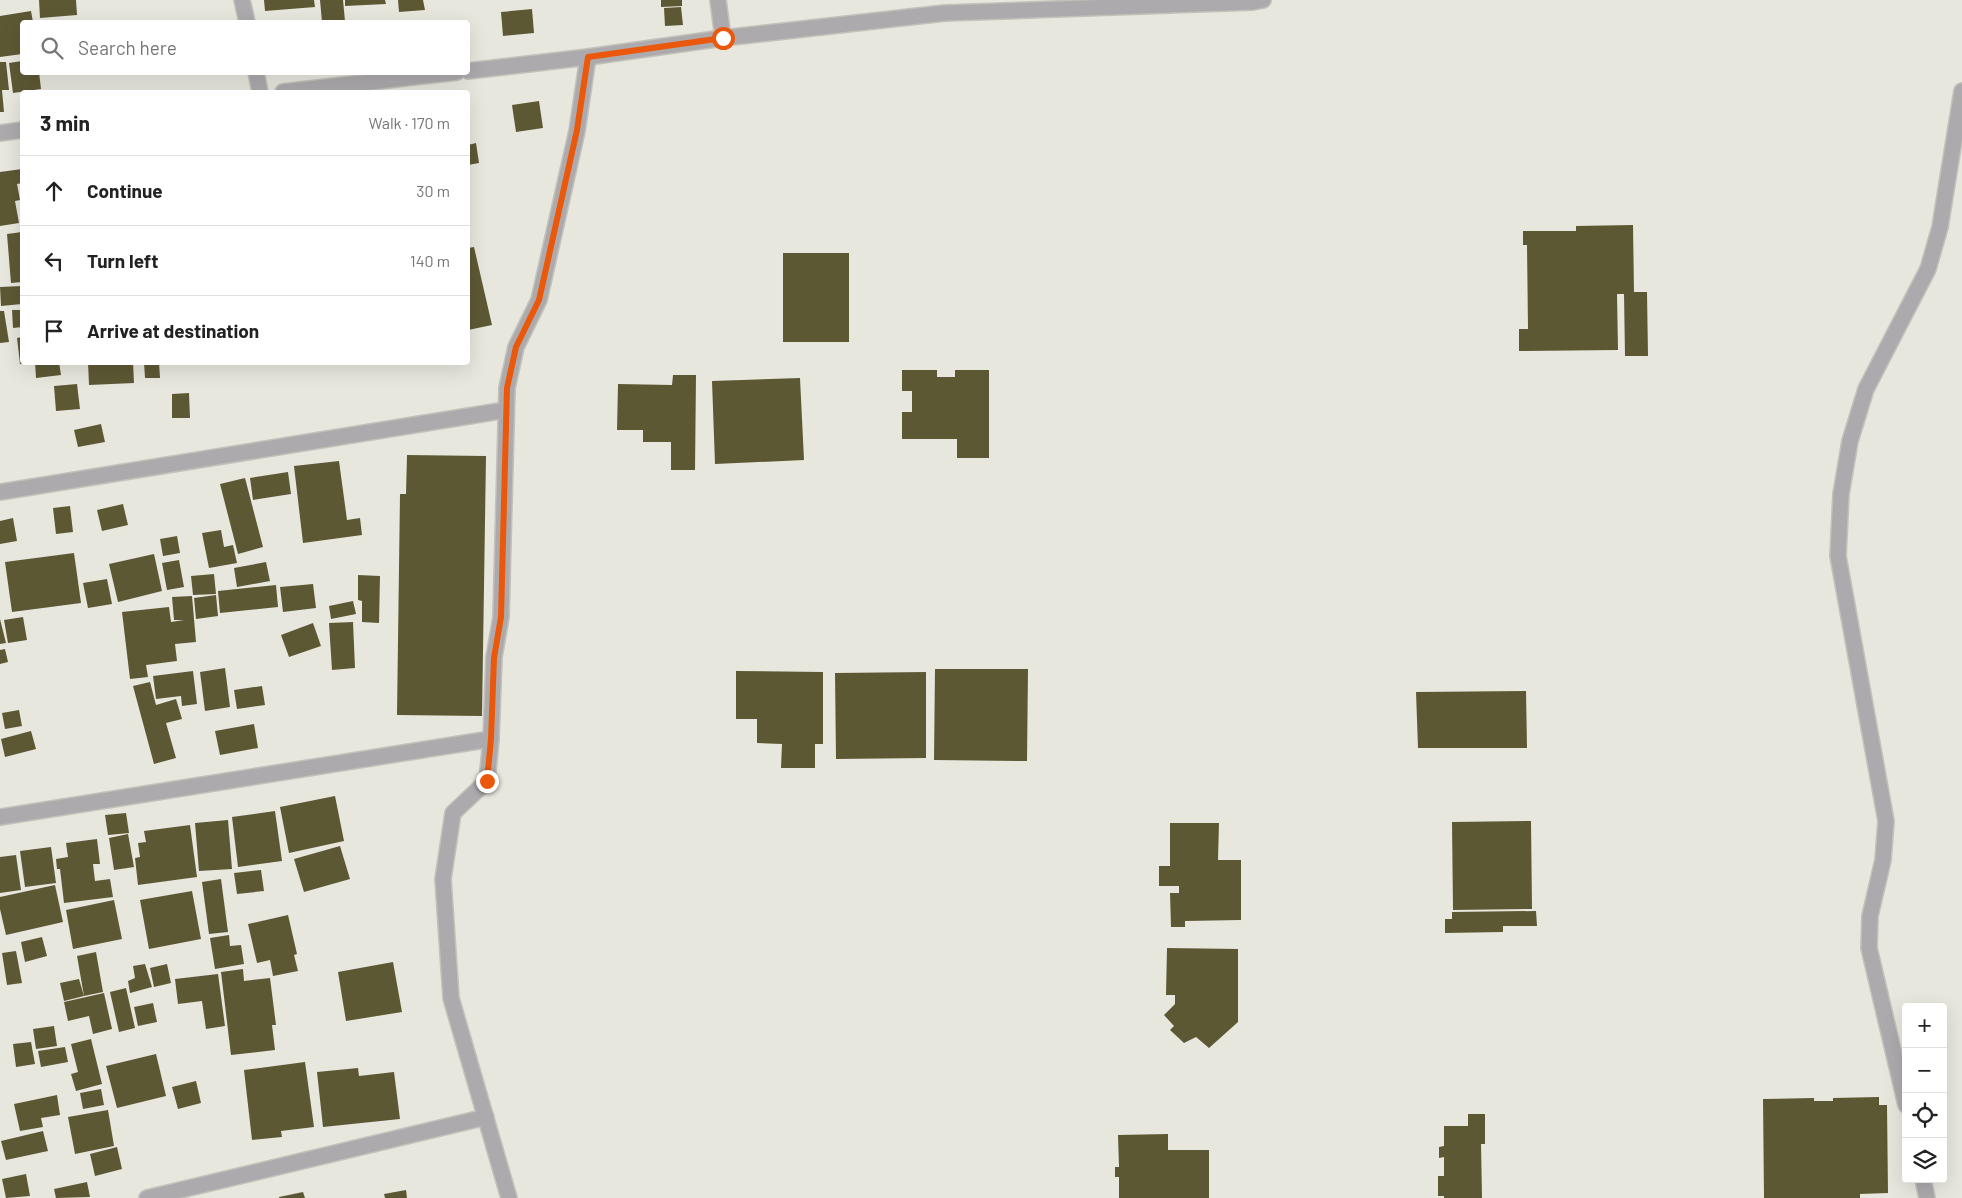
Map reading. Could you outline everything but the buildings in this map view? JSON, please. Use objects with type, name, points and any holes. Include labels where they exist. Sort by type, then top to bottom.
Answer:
[{"type":"street","points":[[242,0],[246,20]]},
{"type":"street","points":[[718,0],[723,38]]},
{"type":"street","points":[[470,71],[588,57],[723,38],[945,13],[1256,1]]},
{"type":"street","points":[[509,1198],[451,998],[443,878],[452,813],[487,781],[491,739],[494,658],[501,617],[507,388],[516,347],[539,300],[577,130],[588,57]]},
{"type":"street","points":[[257,75],[260,90]]},
{"type":"street","points":[[300,90],[431,75]]},
{"type":"street","points":[[1903,1093],[1869,948],[1870,916],[1884,860],[1886,821],[1838,556],[1841,494],[1850,441],[1866,389],[1928,269],[1940,227],[1962,91]]},
{"type":"street","points":[[0,133],[20,130]]},
{"type":"street","points":[[0,492],[506,410]]},
{"type":"street","points":[[0,817],[491,739]]},
{"type":"street","points":[[147,1198],[486,1117]]},
{"type":"street","points":[[1924,1183],[1927,1198]]},
{"type":"route","points":[[487,781],[491,739],[494,658],[501,617],[507,388],[516,347],[539,300],[577,130],[588,57],[723,38]]}]
